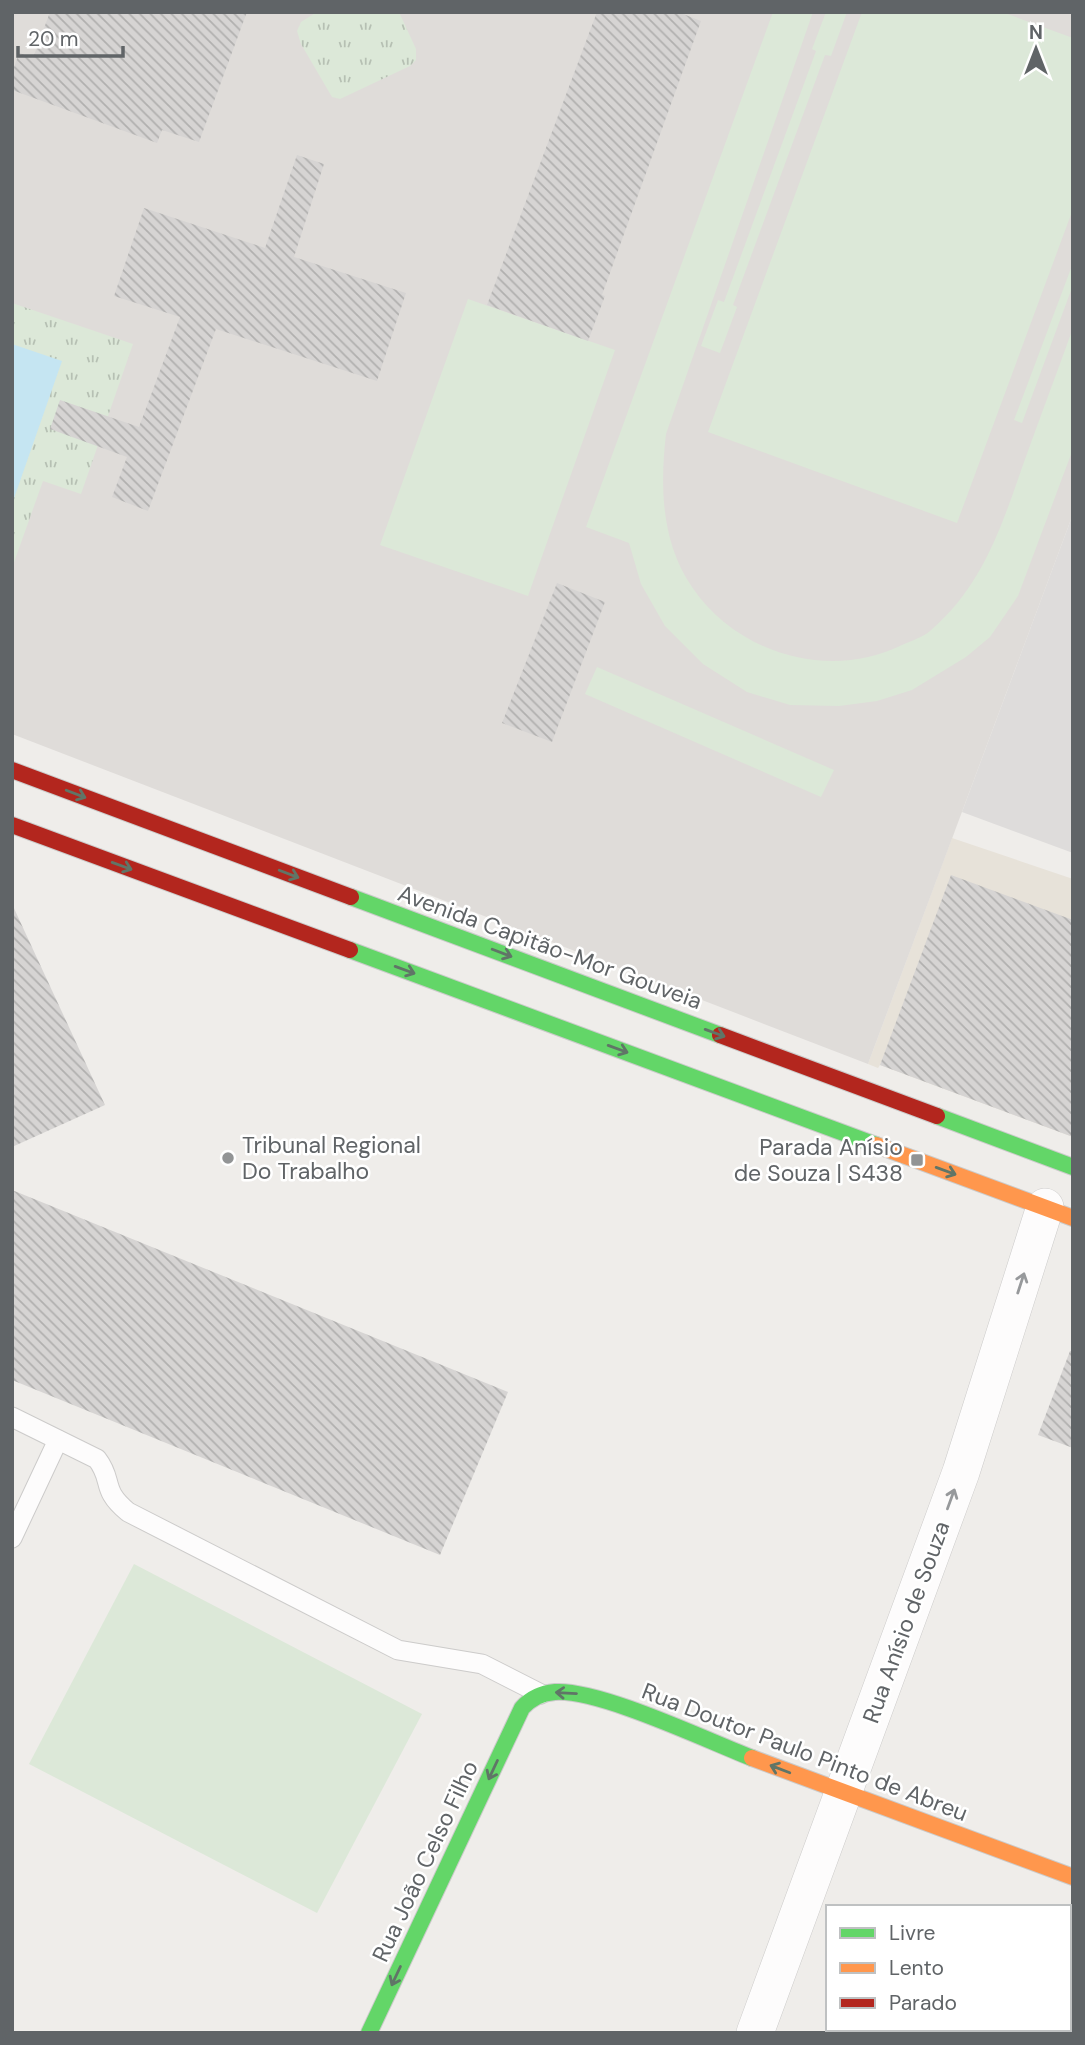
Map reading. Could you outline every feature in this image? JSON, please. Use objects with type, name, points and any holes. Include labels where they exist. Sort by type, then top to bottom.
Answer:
[{"type":"main road","name":"Avenida Capitão-Mor Gouveia","points":[[12,770],[1073,1167]]},
{"type":"main road","points":[[12,825],[1059,1213]]},
{"type":"main road","points":[[419,937],[444,932]]},
{"type":"main road","points":[[357,953],[382,947]]},
{"type":"main road","name":"Rua Doutor Paulo Pinto de Abreu","points":[[541,1694],[569,1692],[592,1696],[1073,1877]]},
{"type":"main road","name":"Rua João Celso Filho","points":[[369,2033],[522,1708],[541,1694]]},
{"type":"street","name":"Rua Anísio de Souza","points":[[755,2033],[1059,1213]]},
{"type":"lane","points":[[12,1417],[97,1459],[104,1469],[109,1494],[128,1512],[398,1650],[482,1664],[541,1694]]},
{"type":"lane","points":[[12,1538],[58,1440]]},
{"type":"shaded area","points":[[12,12],[1073,12],[1073,514],[868,1064],[12,734]]},
{"type":"shaded area","points":[[1073,514],[1073,853],[962,812]]},
{"type":"shaded area","points":[[952,838],[1073,879],[1073,1137],[880,1065],[878,1068],[868,1064]]},
{"type":"green space","points":[[317,12],[399,12],[416,49],[416,60],[410,66],[340,99],[332,97],[301,44],[297,31],[301,22]]},
{"type":"green space","points":[[773,12],[813,12],[666,434],[663,493],[669,533],[682,570],[711,610],[734,629],[759,644],[787,655],[816,660],[845,661],[874,656],[930,631],[964,594],[989,553],[1073,328],[1073,449],[1018,596],[990,637],[966,657],[912,690],[877,701],[839,706],[790,705],[747,692],[703,664],[665,626],[641,584],[629,543],[586,527]]},
{"type":"green space","points":[[826,12],[847,12],[831,56],[825,55],[733,305],[737,307],[720,353],[701,346],[718,300],[724,302],[816,51],[812,49]]},
{"type":"green space","points":[[862,12],[1002,12],[1073,38],[1073,209],[957,523],[708,432]]},
{"type":"green space","points":[[1073,263],[1073,285],[1022,423],[1014,420]]},
{"type":"green space","points":[[468,299],[615,350],[528,596],[380,545]]},
{"type":"green space","points":[[12,303],[133,344],[81,494],[43,481],[12,568]]},
{"type":"green space","points":[[597,667],[834,770],[821,797],[585,694]]},
{"type":"green space","points":[[134,1564],[422,1714],[317,1913],[29,1764]]},
{"type":"water","points":[[12,344],[62,361],[12,504]]},
{"type":"building","points":[[50,12],[247,12],[199,142],[162,130],[157,143],[12,90],[12,73],[19,53],[33,58]]},
{"type":"building","points":[[597,12],[678,12],[701,21],[602,295],[605,296],[588,341],[487,305]]},
{"type":"building","points":[[297,155],[324,164],[294,257],[406,293],[377,381],[216,329],[148,511],[112,497],[127,457],[50,429],[60,400],[139,427],[180,317],[114,296],[144,208],[265,248]]},
{"type":"building","points":[[557,583],[605,602],[552,742],[502,723]]},
{"type":"building","points":[[951,875],[1073,920],[1073,1137],[880,1065]]},
{"type":"building","points":[[12,904],[105,1105],[12,1147]]},
{"type":"building","points":[[12,1190],[508,1392],[440,1555],[12,1380]]},
{"type":"building","points":[[1070,1351],[1073,1351],[1073,1448],[1038,1435]]},
{"type":"traffic: fast","points":[[351,897],[720,1035]]},
{"type":"traffic: fast","points":[[350,950],[876,1145]]},
{"type":"traffic: fast","points":[[937,1116],[1073,1167]]},
{"type":"traffic: fast","points":[[369,2033],[522,1708],[529,1701],[555,1692],[598,1699],[653,1717],[752,1758]]},
{"type":"traffic: slow","points":[[876,1145],[1073,1218]]},
{"type":"traffic: slow","points":[[752,1758],[1073,1877]]},
{"type":"traffic: jam","points":[[12,770],[351,897]]},
{"type":"traffic: jam","points":[[12,825],[350,950]]},
{"type":"traffic: jam","points":[[720,1035],[937,1116]]},
{"type":"place","name":"Tribunal Regional Do Trabalho","points":[[228,1158]]},
{"type":"place","name":"Parada Anísio de Souza | S438","points":[[917,1160]]}]
